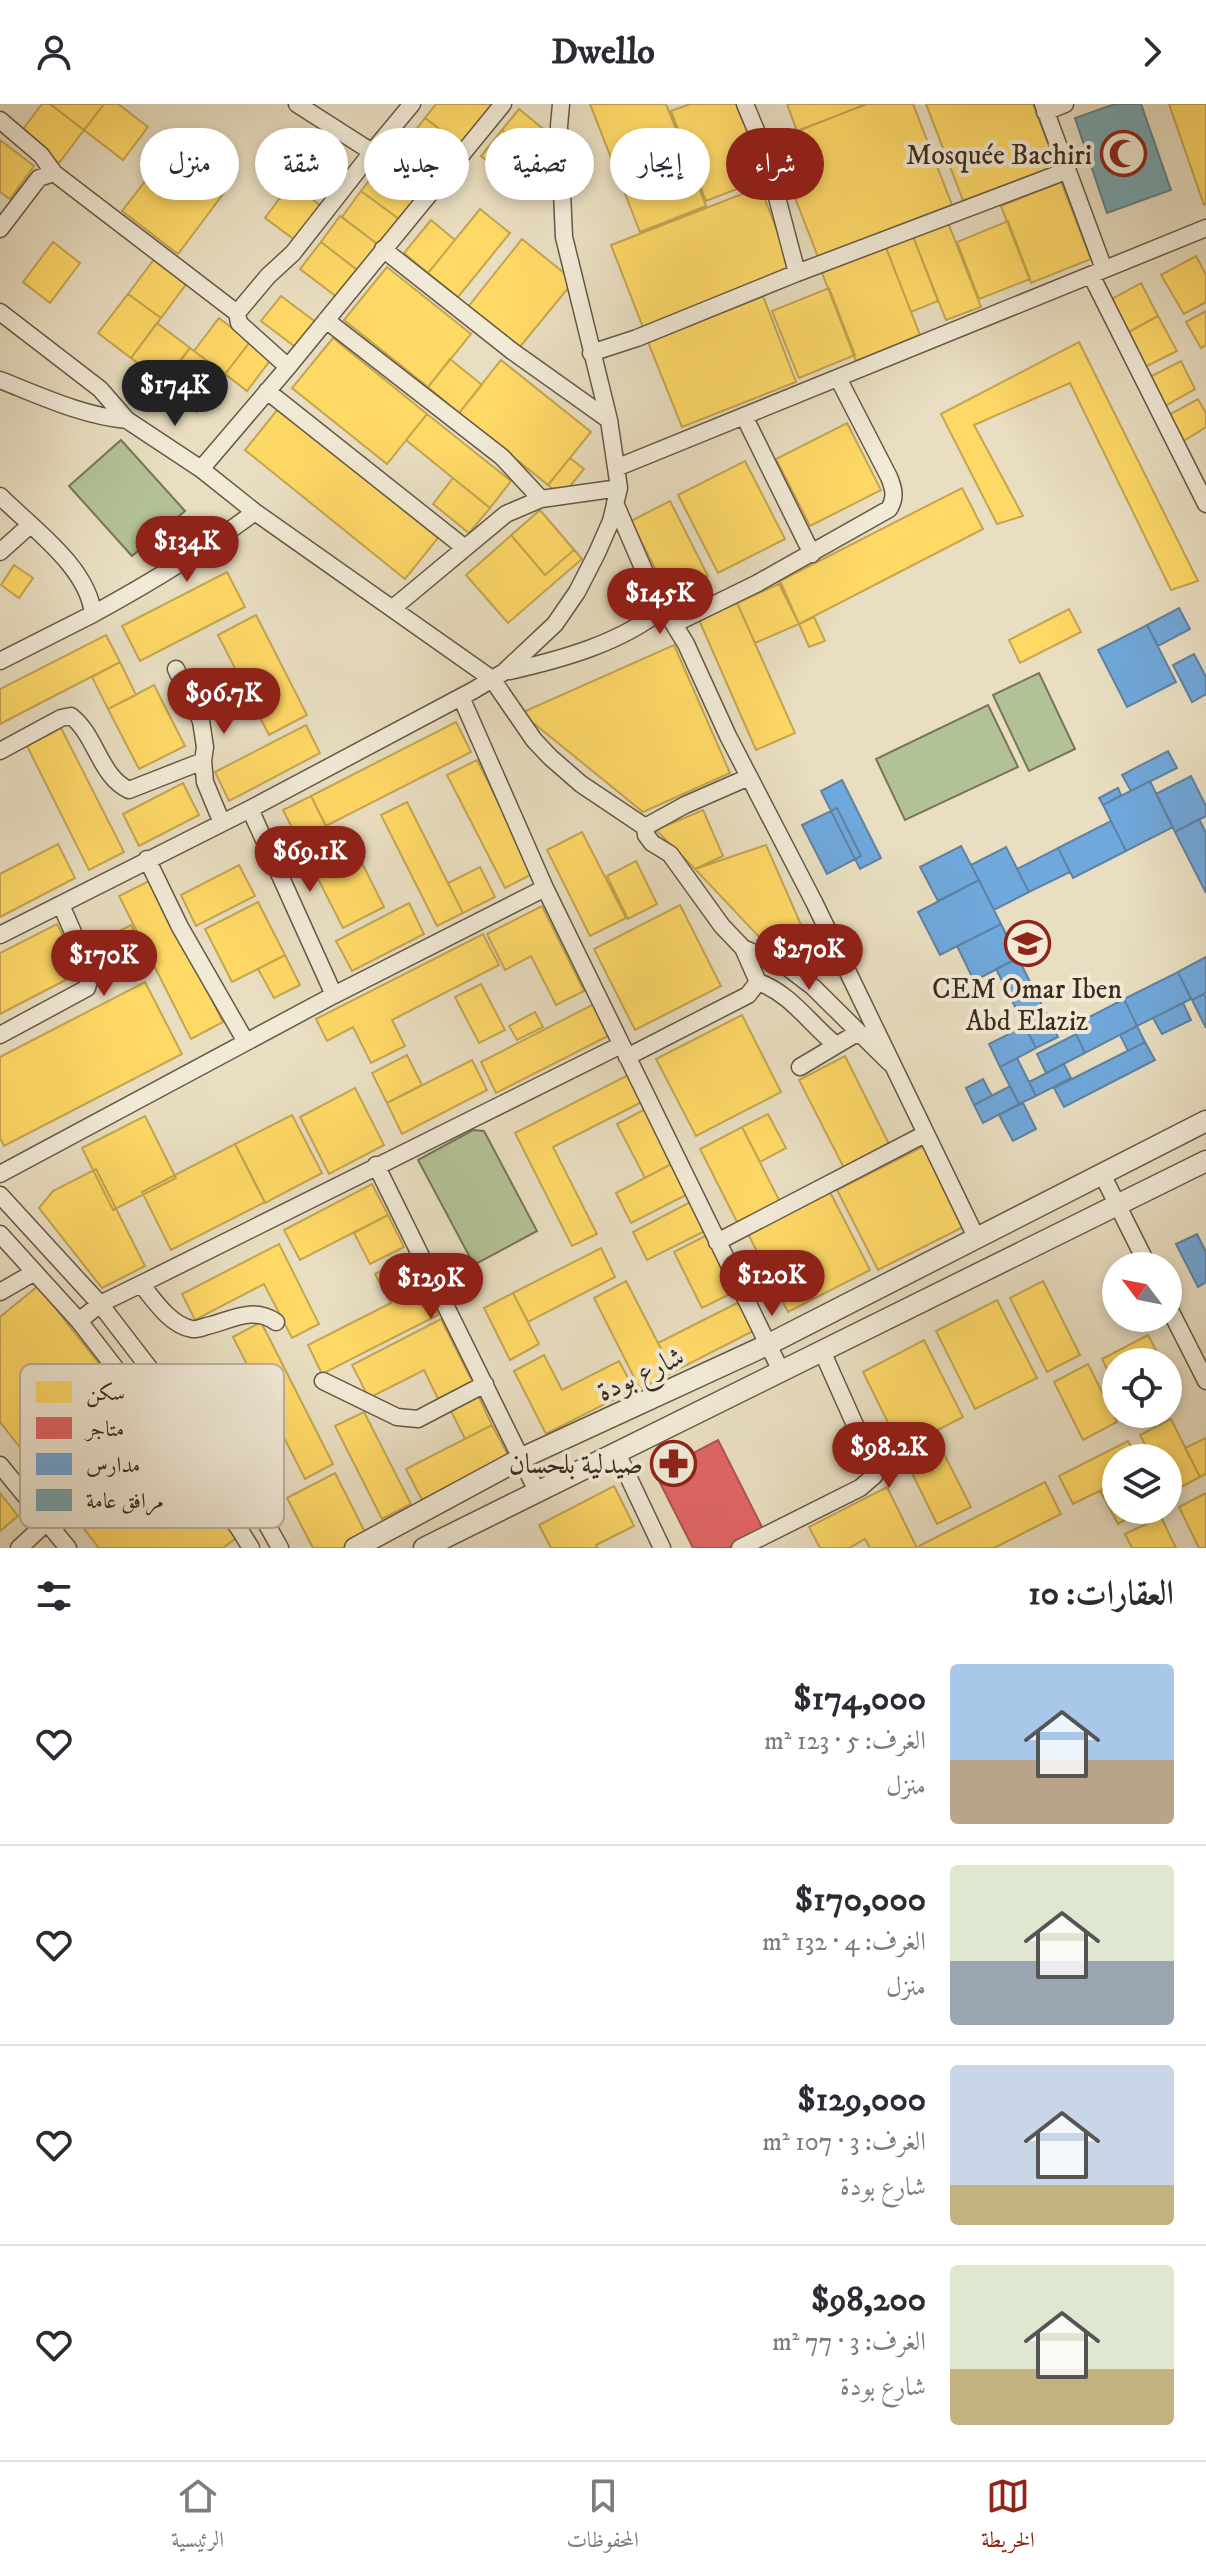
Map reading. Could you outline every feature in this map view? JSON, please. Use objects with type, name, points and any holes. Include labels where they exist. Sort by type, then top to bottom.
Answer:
[{"type":"street","points":[[297,104],[364,147]]},
{"type":"street","points":[[392,128],[412,104]]},
{"type":"street","points":[[469,145],[503,104]]},
{"type":"street","points":[[561,104],[559,126],[564,237],[609,420],[617,495],[646,575],[674,624],[808,890],[977,1239]]},
{"type":"street","points":[[745,104],[765,152],[797,273]]},
{"type":"street","points":[[1065,104],[1044,108],[1098,272],[1206,504]]},
{"type":"street","points":[[0,120],[41,155],[54,173],[237,313],[239,323],[288,367]]},
{"type":"street","points":[[237,313],[268,276],[293,253],[364,162]]},
{"type":"street","points":[[591,353],[679,322],[797,273],[1066,171]]},
{"type":"street","points":[[0,229],[39,178],[54,173]]},
{"type":"street","points":[[201,469],[423,200]]},
{"type":"street","points":[[616,468],[1098,272],[1204,235]]},
{"type":"street","points":[[383,249],[512,351],[609,420]]},
{"type":"street","points":[[0,312],[100,389],[127,420],[201,469],[255,512],[393,608],[498,675],[534,740],[581,784],[645,827],[652,843],[670,854],[722,926],[743,948],[758,982],[773,987],[787,998],[836,1045]]},
{"type":"street","points":[[326,320],[502,457],[541,499]]},
{"type":"street","points":[[674,624],[812,554],[889,509],[894,502],[889,477],[838,378]]},
{"type":"street","points":[[0,380],[79,410],[127,420]]},
{"type":"street","points":[[267,391],[465,548]]},
{"type":"street","points":[[744,416],[812,554]]},
{"type":"street","points":[[393,608],[506,514],[541,499],[617,495]]},
{"type":"street","points":[[0,935],[250,809],[498,675],[555,624],[577,592],[597,553],[617,495]]},
{"type":"street","points":[[0,496],[68,561],[84,583],[93,614]]},
{"type":"street","points":[[0,661],[162,576],[255,512]]},
{"type":"street","points":[[0,552],[29,526]]},
{"type":"street","points":[[498,675],[558,660],[643,624],[664,608]]},
{"type":"street","points":[[176,669],[201,721],[205,782],[222,823]]},
{"type":"street","points":[[461,697],[545,888],[781,1371]]},
{"type":"street","points":[[0,751],[61,718],[71,716],[89,735],[118,785],[129,790],[203,761]]},
{"type":"street","points":[[645,827],[685,805],[749,777]]},
{"type":"street","points":[[250,809],[334,995]]},
{"type":"street","points":[[147,859],[180,927],[246,1042]]},
{"type":"street","points":[[0,1174],[334,995],[545,888]]},
{"type":"street","points":[[0,1035],[87,988],[91,973],[61,905]]},
{"type":"street","points":[[743,948],[788,968],[813,987],[897,1070]]},
{"type":"street","points":[[79,1321],[100,1304],[376,1165],[748,995],[758,982]]},
{"type":"street","points":[[800,1067],[857,1033]]},
{"type":"street","name":"شارع بودة","points":[[355,1548],[522,1458],[767,1345],[1206,1121]]},
{"type":"street","points":[[717,1242],[925,1134]]},
{"type":"street","points":[[424,1548],[1206,1161]]},
{"type":"street","points":[[376,1165],[538,1493]]},
{"type":"street","points":[[1103,1176],[1141,1252]]},
{"type":"street","points":[[0,1195],[100,1304],[146,1364]]},
{"type":"street","points":[[0,1234],[79,1321],[112,1364]]},
{"type":"street","points":[[0,1292],[33,1273]]},
{"type":"street","points":[[141,1284],[163,1311],[194,1329],[248,1314],[264,1314],[276,1322]]},
{"type":"street","points":[[1181,1332],[1206,1381]]},
{"type":"street","points":[[740,1548],[860,1488],[874,1476],[872,1463],[822,1351]]},
{"type":"street","points":[[323,1381],[397,1417],[418,1419],[485,1384]]},
{"type":"street","points":[[617,1453],[662,1548]]},
{"type":"street","points":[[0,1465],[20,1490]]},
{"type":"street","points":[[19,1548],[41,1528]]},
{"type":"street","points":[[50,1528],[68,1548]]},
{"type":"street","points":[[239,1528],[251,1548]]},
{"type":"street","points":[[269,1528],[280,1548]]},
{"type":"green space","points":[[121,440],[185,511],[132,556],[69,486]]},
{"type":"green space","points":[[1039,673],[1075,749],[1029,771],[993,695]]},
{"type":"green space","points":[[988,705],[1018,767],[905,820],[876,759]]},
{"type":"green space","points":[[473,1130],[484,1131],[537,1231],[474,1265],[418,1160]]},
{"type":"building: سكن","points":[[42,104],[50,104],[84,130],[59,163],[20,133]]},
{"type":"building: سكن","points":[[50,104],[104,104],[84,130]]},
{"type":"building: سكن","points":[[104,104],[118,104],[148,127],[140,128],[140,138],[123,160],[84,130]]},
{"type":"building: سكن","points":[[436,104],[492,104],[469,134],[469,128],[438,128],[425,118]]},
{"type":"building: سكن","points":[[590,104],[666,104],[675,128],[610,128],[610,155]]},
{"type":"building: سكن","points":[[690,104],[740,104],[749,128],[726,128],[726,193],[710,199],[710,128],[678,128],[671,111]]},
{"type":"building: سكن","points":[[787,104],[867,104],[805,128],[796,128]]},
{"type":"building: سكن","points":[[866,104],[913,104],[952,205],[818,257],[796,200],[824,200],[824,128],[806,128]]},
{"type":"building: سكن","points":[[926,104],[1033,104],[1057,167],[964,203]]},
{"type":"building: سكن","points":[[1169,104],[1206,104],[1204,205]]},
{"type":"building: سكن","points":[[519,109],[542,128],[504,128]]},
{"type":"building: سكن","points":[[425,118],[438,128],[417,128]]},
{"type":"building: سكن","points":[[0,140],[34,166],[10,199],[0,192]]},
{"type":"building: سكن","points":[[1061,182],[1091,259],[1031,283],[1001,206]]},
{"type":"building: سكن","points":[[140,188],[140,200],[218,200],[178,254],[122,211]]},
{"type":"building: سكن","points":[[361,191],[364,200],[373,200],[400,220],[380,246],[342,217]]},
{"type":"building: سكن","points":[[278,200],[313,200],[321,206],[295,240],[265,218]]},
{"type":"building: سكن","points":[[373,200],[418,200],[402,221]]},
{"type":"building: سكن","points":[[628,200],[704,200],[706,206],[640,232]]},
{"type":"building: سكن","points":[[727,200],[765,200],[793,271],[644,330],[611,245]]},
{"type":"building: سكن","points":[[480,209],[510,233],[458,297],[428,273]]},
{"type":"building: سكن","points":[[340,216],[380,246],[360,272],[321,242]]},
{"type":"building: سكن","points":[[431,220],[455,240],[428,273],[404,253]]},
{"type":"building: سكن","points":[[947,220],[981,307],[946,320],[912,234]]},
{"type":"building: سكن","points":[[1008,221],[1030,279],[979,299],[957,242]]},
{"type":"building: سكن","points":[[912,234],[938,301],[911,312],[885,245]]},
{"type":"building: سكن","points":[[522,239],[574,281],[519,348],[468,307]]},
{"type":"building: سكن","points":[[53,242],[80,263],[50,303],[23,282]]},
{"type":"building: سكن","points":[[321,242],[357,270],[337,297],[300,269]]},
{"type":"building: سكن","points":[[885,245],[920,335],[856,361],[821,270]]},
{"type":"building: سكن","points":[[158,254],[190,279],[161,318],[128,294]]},
{"type":"building: سكن","points":[[1196,256],[1206,275],[1206,302],[1184,314],[1161,275]]},
{"type":"building: سكن","points":[[387,267],[471,334],[428,387],[344,320]]},
{"type":"building: سكن","points":[[1141,283],[1158,316],[1125,334],[1108,301]]},
{"type":"building: سكن","points":[[829,288],[855,355],[799,378],[772,311]]},
{"type":"building: سكن","points":[[128,294],[161,318],[131,358],[98,333]]},
{"type":"building: سكن","points":[[281,296],[317,323],[298,349],[261,321]]},
{"type":"building: سكن","points":[[763,296],[796,382],[682,427],[648,342]]},
{"type":"building: سكن","points":[[1206,311],[1206,345],[1201,348],[1186,322]]},
{"type":"building: سكن","points":[[1158,316],[1177,351],[1143,368],[1125,334]]},
{"type":"building: سكن","points":[[219,318],[250,342],[225,374],[194,351]]},
{"type":"building: سكن","points":[[157,323],[190,348],[164,383],[131,358]]},
{"type":"building: سكن","points":[[333,338],[427,414],[387,464],[292,388]]},
{"type":"building: سكن","points":[[250,342],[272,358],[247,391],[225,374]]},
{"type":"building: سكن","points":[[1079,342],[1198,581],[1171,590],[1070,383],[974,425],[1023,516],[997,524],[941,414]]},
{"type":"building: سكن","points":[[190,348],[225,374],[197,412],[161,385]]},
{"type":"building: سكن","points":[[450,359],[482,385],[459,413],[428,387]]},
{"type":"building: سكن","points":[[501,360],[591,432],[548,485],[459,413]]},
{"type":"building: سكن","points":[[1181,361],[1195,389],[1163,407],[1148,378]]},
{"type":"building: سكن","points":[[1198,399],[1206,413],[1206,427],[1182,442],[1167,416]]},
{"type":"building: سكن","points":[[278,409],[438,538],[405,579],[245,450]]},
{"type":"building: سكن","points":[[427,414],[511,481],[490,508],[406,440]]},
{"type":"building: سكن","points":[[847,423],[881,490],[810,526],[776,459]]},
{"type":"building: سكن","points":[[570,458],[584,469],[562,496],[548,485]]},
{"type":"building: سكن","points":[[745,461],[785,539],[718,573],[678,495]]},
{"type":"building: سكن","points":[[453,478],[490,508],[469,533],[433,504]]},
{"type":"building: سكن","points":[[962,488],[983,529],[799,624],[778,582]]},
{"type":"building: سكن","points":[[670,501],[708,576],[669,596],[631,521]]},
{"type":"building: سكن","points":[[540,510],[582,559],[508,623],[466,575]]},
{"type":"building: سكن","points":[[540,510],[574,550],[545,575],[511,535]]},
{"type":"building: سكن","points":[[14,565],[33,578],[19,598],[1,585]]},
{"type":"building: سكن","points":[[227,572],[245,607],[140,661],[122,626]]},
{"type":"building: سكن","points":[[781,583],[799,624],[755,643],[737,603]]},
{"type":"building: سكن","points":[[737,603],[795,733],[756,750],[699,620]]},
{"type":"building: سكن","points":[[1069,609],[1081,632],[1020,663],[1009,640]]},
{"type":"building: سكن","points":[[256,615],[307,715],[269,735],[218,635]]},
{"type":"building: سكن","points":[[814,617],[825,641],[809,647],[799,624]]},
{"type":"building: سكن","points":[[106,635],[120,662],[0,724],[0,689]]},
{"type":"building: سكن","points":[[674,645],[730,773],[643,812],[521,713]]},
{"type":"building: سكن","points":[[120,662],[136,695],[108,709],[92,677]]},
{"type":"building: سكن","points":[[154,685],[185,746],[139,769],[108,709]]},
{"type":"building: سكن","points":[[456,722],[471,752],[326,826],[311,796]]},
{"type":"building: سكن","points":[[306,725],[320,753],[229,801],[215,772]]},
{"type":"building: سكن","points":[[61,728],[124,852],[89,870],[27,746]]},
{"type":"building: سكن","points":[[477,760],[534,873],[505,888],[447,775]]},
{"type":"building: سكن","points":[[183,783],[199,815],[139,846],[123,814]]},
{"type":"building: سكن","points":[[311,796],[341,857],[314,871],[283,810]]},
{"type":"building: سكن","points":[[407,802],[463,913],[437,926],[381,815]]},
{"type":"building: سكن","points":[[703,810],[723,856],[695,869],[656,830]]},
{"type":"building: سكن","points":[[582,832],[626,918],[590,936],[547,850]]},
{"type":"building: سكن","points":[[58,844],[75,878],[0,917],[0,874]]},
{"type":"building: سكن","points":[[766,845],[809,943],[778,957],[695,869]]},
{"type":"building: سكن","points":[[355,849],[384,907],[343,928],[314,871]]},
{"type":"building: سكن","points":[[636,861],[657,904],[628,919],[607,876]]},
{"type":"building: سكن","points":[[239,865],[255,896],[196,926],[181,895]]},
{"type":"building: سكن","points":[[480,867],[495,897],[463,913],[448,883]]},
{"type":"building: سكن","points":[[151,880],[223,1022],[191,1039],[119,896]]},
{"type":"building: سكن","points":[[258,902],[285,955],[232,982],[205,929]]},
{"type":"building: سكن","points":[[409,903],[424,934],[352,971],[336,941]]},
{"type":"building: سكن","points":[[680,905],[721,986],[635,1030],[594,949]]},
{"type":"building: سكن","points":[[542,906],[584,991],[556,1005],[531,956],[505,970],[487,934]]},
{"type":"building: سكن","points":[[57,924],[81,972],[0,1014],[0,953]]},
{"type":"building: سكن","points":[[131,925],[146,956],[119,970],[104,939]]},
{"type":"building: سكن","points":[[483,934],[499,965],[392,1020],[405,1046],[371,1063],[353,1027],[327,1041],[316,1019]]},
{"type":"building: سكن","points":[[285,955],[300,985],[274,998],[258,969]]},
{"type":"building: سكن","points":[[145,982],[182,1054],[4,1146],[0,1138],[0,1057]]},
{"type":"building: سكن","points":[[481,984],[505,1030],[479,1043],[455,997]]},
{"type":"building: سكن","points":[[594,1004],[610,1035],[496,1093],[481,1062]]},
{"type":"building: سكن","points":[[535,1012],[543,1027],[517,1040],[509,1026]]},
{"type":"building: سكن","points":[[742,1015],[781,1092],[696,1136],[656,1059]]},
{"type":"building: سكن","points":[[407,1055],[422,1085],[387,1103],[372,1073]]},
{"type":"building: سكن","points":[[845,1056],[889,1144],[844,1168],[799,1080]]},
{"type":"building: سكن","points":[[472,1060],[487,1090],[402,1134],[387,1103]]},
{"type":"building: سكن","points":[[628,1075],[642,1102],[553,1147],[597,1234],[572,1246],[515,1133]]},
{"type":"building: سكن","points":[[355,1088],[384,1145],[329,1174],[300,1117]]},
{"type":"building: سكن","points":[[647,1108],[675,1162],[645,1178],[617,1124]]},
{"type":"building: سكن","points":[[768,1114],[786,1148],[760,1162],[742,1127]]},
{"type":"building: سكن","points":[[292,1115],[322,1173],[265,1203],[235,1144]]},
{"type":"building: سكن","points":[[145,1116],[176,1178],[113,1210],[82,1148]]},
{"type":"building: سكن","points":[[742,1127],[780,1202],[738,1224],[700,1149]]},
{"type":"building: سكن","points":[[235,1144],[265,1202],[171,1250],[142,1192]]},
{"type":"building: سكن","points":[[924,1146],[965,1226],[878,1270],[837,1190]]},
{"type":"building: سكن","points":[[675,1162],[690,1193],[631,1223],[616,1193]]},
{"type":"building: سكن","points":[[96,1169],[145,1266],[102,1288],[39,1208],[53,1191]]},
{"type":"building: سكن","points":[[372,1184],[388,1215],[300,1260],[284,1230]]},
{"type":"building: سكن","points":[[830,1192],[870,1270],[788,1312],[748,1234]]},
{"type":"building: سكن","points":[[692,1201],[707,1230],[647,1260],[633,1232]]},
{"type":"building: سكن","points":[[388,1215],[404,1247],[370,1264],[354,1233]]},
{"type":"building: سكن","points":[[709,1234],[738,1290],[702,1308],[674,1252]]},
{"type":"building: سكن","points":[[279,1244],[319,1324],[292,1338],[264,1284],[195,1320],[182,1294]]},
{"type":"building: سكن","points":[[601,1248],[615,1277],[528,1322],[513,1293]]},
{"type":"building: سكن","points":[[408,1257],[438,1315],[322,1374],[308,1345],[391,1303],[375,1274]]},
{"type":"building: سكن","points":[[626,1281],[673,1372],[640,1389],[594,1298]]},
{"type":"building: سكن","points":[[1043,1281],[1080,1355],[1047,1372],[1010,1298]]},
{"type":"building: سكن","points":[[38,1286],[99,1364],[20,1364],[20,1447],[0,1422],[0,1317]]},
{"type":"building: سكن","points":[[513,1293],[539,1344],[510,1360],[484,1308]]},
{"type":"building: سكن","points":[[743,1300],[757,1329],[673,1372],[658,1343]]},
{"type":"building: سكن","points":[[997,1300],[1037,1378],[975,1409],[936,1331]]},
{"type":"building: سكن","points":[[441,1319],[474,1385],[440,1403],[424,1370],[369,1398],[352,1365]]},
{"type":"building: سكن","points":[[261,1322],[282,1364],[247,1364],[233,1337]]},
{"type":"building: سكن","points":[[1148,1335],[1155,1348],[1123,1348]]},
{"type":"building: سكن","points":[[924,1340],[963,1417],[901,1449],[863,1372]]},
{"type":"building: سكن","points":[[544,1355],[562,1390],[619,1361],[634,1389],[546,1434],[514,1371]]},
{"type":"building: سكن","points":[[1088,1364],[1102,1392],[1102,1428],[1106,1428],[1083,1440],[1054,1382]]},
{"type":"building: سكن","points":[[284,1367],[333,1464],[305,1479],[284,1438]]},
{"type":"building: سكن","points":[[477,1393],[492,1425],[465,1439],[449,1407]]},
{"type":"building: سكن","points":[[364,1412],[411,1504],[382,1519],[335,1426]]},
{"type":"building: سكن","points":[[492,1425],[508,1455],[422,1500],[406,1469]]},
{"type":"building: سكن","points":[[1154,1428],[1176,1428],[1200,1477],[1182,1487],[1182,1444],[1145,1444],[1140,1435]]},
{"type":"building: سكن","points":[[1206,1438],[1206,1474],[1200,1477],[1185,1448]]},
{"type":"building: سكن","points":[[938,1442],[971,1507],[937,1524],[905,1459]]},
{"type":"building: سكن","points":[[1102,1454],[1102,1490],[1073,1504],[1059,1476]]},
{"type":"building: سكن","points":[[335,1473],[367,1536],[344,1548],[313,1548],[287,1498]]},
{"type":"building: سكن","points":[[1045,1482],[1061,1514],[994,1548],[920,1548],[919,1546]]},
{"type":"building: سكن","points":[[614,1486],[634,1526],[596,1545],[598,1548],[551,1548],[539,1525]]},
{"type":"building: سكن","points":[[887,1487],[917,1548],[870,1548],[865,1539],[849,1548],[820,1548],[809,1527]]},
{"type":"building: سكن","points":[[0,1493],[18,1516],[0,1531]]},
{"type":"building: سكن","points":[[1206,1493],[1206,1548],[1199,1548],[1182,1513],[1182,1505]]},
{"type":"building: سكن","points":[[1146,1524],[1164,1524],[1176,1548],[1132,1548],[1125,1534]]},
{"type":"building: سكن","points":[[83,1528],[228,1528],[236,1538],[223,1548],[99,1548]]},
{"type":"building: متاجر","points":[[718,1440],[764,1531],[729,1548],[693,1548],[655,1473]]},
{"type":"building: مدارس","points":[[1179,608],[1190,629],[1158,646],[1147,625]]},
{"type":"building: مدارس","points":[[1147,625],[1176,682],[1127,707],[1098,650]]},
{"type":"building: مدارس","points":[[1194,654],[1206,677],[1206,694],[1192,702],[1173,665]]},
{"type":"building: مدارس","points":[[1168,751],[1177,768],[1131,791],[1122,775]]},
{"type":"building: مدارس","points":[[1191,776],[1206,806],[1206,816],[1175,832],[1156,794]]},
{"type":"building: مدارس","points":[[842,780],[881,858],[860,869],[821,791]]},
{"type":"building: مدارس","points":[[1150,781],[1173,827],[1126,851],[1103,805]]},
{"type":"building: مدارس","points":[[1118,788],[1121,795],[1103,805],[1099,798]]},
{"type":"building: مدارس","points":[[837,808],[861,856],[827,874],[802,825]]},
{"type":"building: مدارس","points":[[1199,819],[1206,833],[1206,893],[1175,832]]},
{"type":"building: مدارس","points":[[1111,821],[1126,851],[1073,878],[1058,848]]},
{"type":"building: مدارس","points":[[961,846],[979,880],[938,901],[920,867]]},
{"type":"building: مدارس","points":[[1006,847],[1029,892],[994,910],[971,865]]},
{"type":"building: مدارس","points":[[1058,848],[1070,872],[1029,892],[1017,869]]},
{"type":"building: مدارس","points":[[979,880],[1001,924],[940,955],[918,912]]},
{"type":"building: مدارس","points":[[1001,924],[1018,958],[974,981],[957,946]]},
{"type":"building: مدارس","points":[[1206,957],[1206,993],[1192,1000],[1178,972]]},
{"type":"building: مدارس","points":[[1018,958],[1058,1037],[1036,1048],[996,969]]},
{"type":"building: مدارس","points":[[1178,972],[1191,999],[1137,1026],[1124,999]]},
{"type":"building: مدارس","points":[[1204,994],[1206,998],[1206,1028],[1192,1000]]},
{"type":"building: مدارس","points":[[1124,999],[1137,1026],[1085,1053],[1072,1026]]},
{"type":"building: مدارس","points":[[1183,1003],[1191,1020],[1162,1034],[1153,1018]]},
{"type":"building: مدارس","points":[[1025,1026],[1036,1048],[1000,1067],[989,1044]]},
{"type":"building: مدارس","points":[[1137,1026],[1145,1042],[1128,1051],[1120,1035]]},
{"type":"building: مدارس","points":[[1076,1034],[1085,1053],[1046,1073],[1037,1054]]},
{"type":"building: مدارس","points":[[1145,1042],[1155,1060],[1064,1107],[1054,1088]]},
{"type":"building: مدارس","points":[[1017,1058],[1036,1096],[1019,1104],[1000,1067]]},
{"type":"building: مدارس","points":[[1064,1064],[1071,1078],[1036,1096],[1029,1082]]},
{"type":"building: مدارس","points":[[983,1079],[992,1096],[974,1105],[966,1088]]},
{"type":"building: مدارس","points":[[1010,1086],[1019,1104],[983,1123],[974,1105]]},
{"type":"building: مدارس","points":[[1023,1103],[1036,1129],[1013,1141],[999,1115]]},
{"type":"building: مدارس","points":[[1197,1234],[1206,1252],[1206,1282],[1198,1287],[1176,1244]]},
{"type":"building: مرافق عامة","name":"Mosquée Bachiri","points":[[1115,104],[1141,104],[1171,190],[1107,213],[1075,118]]},
{"type":"place","name":"Mosquée Bachiri","points":[[1123,154]]},
{"type":"place","name":"CEM Omar Iben Abd Elaziz","points":[[1027,944]]},
{"type":"place","name":"صيدلية بلحسان","points":[[674,1463]]}]
